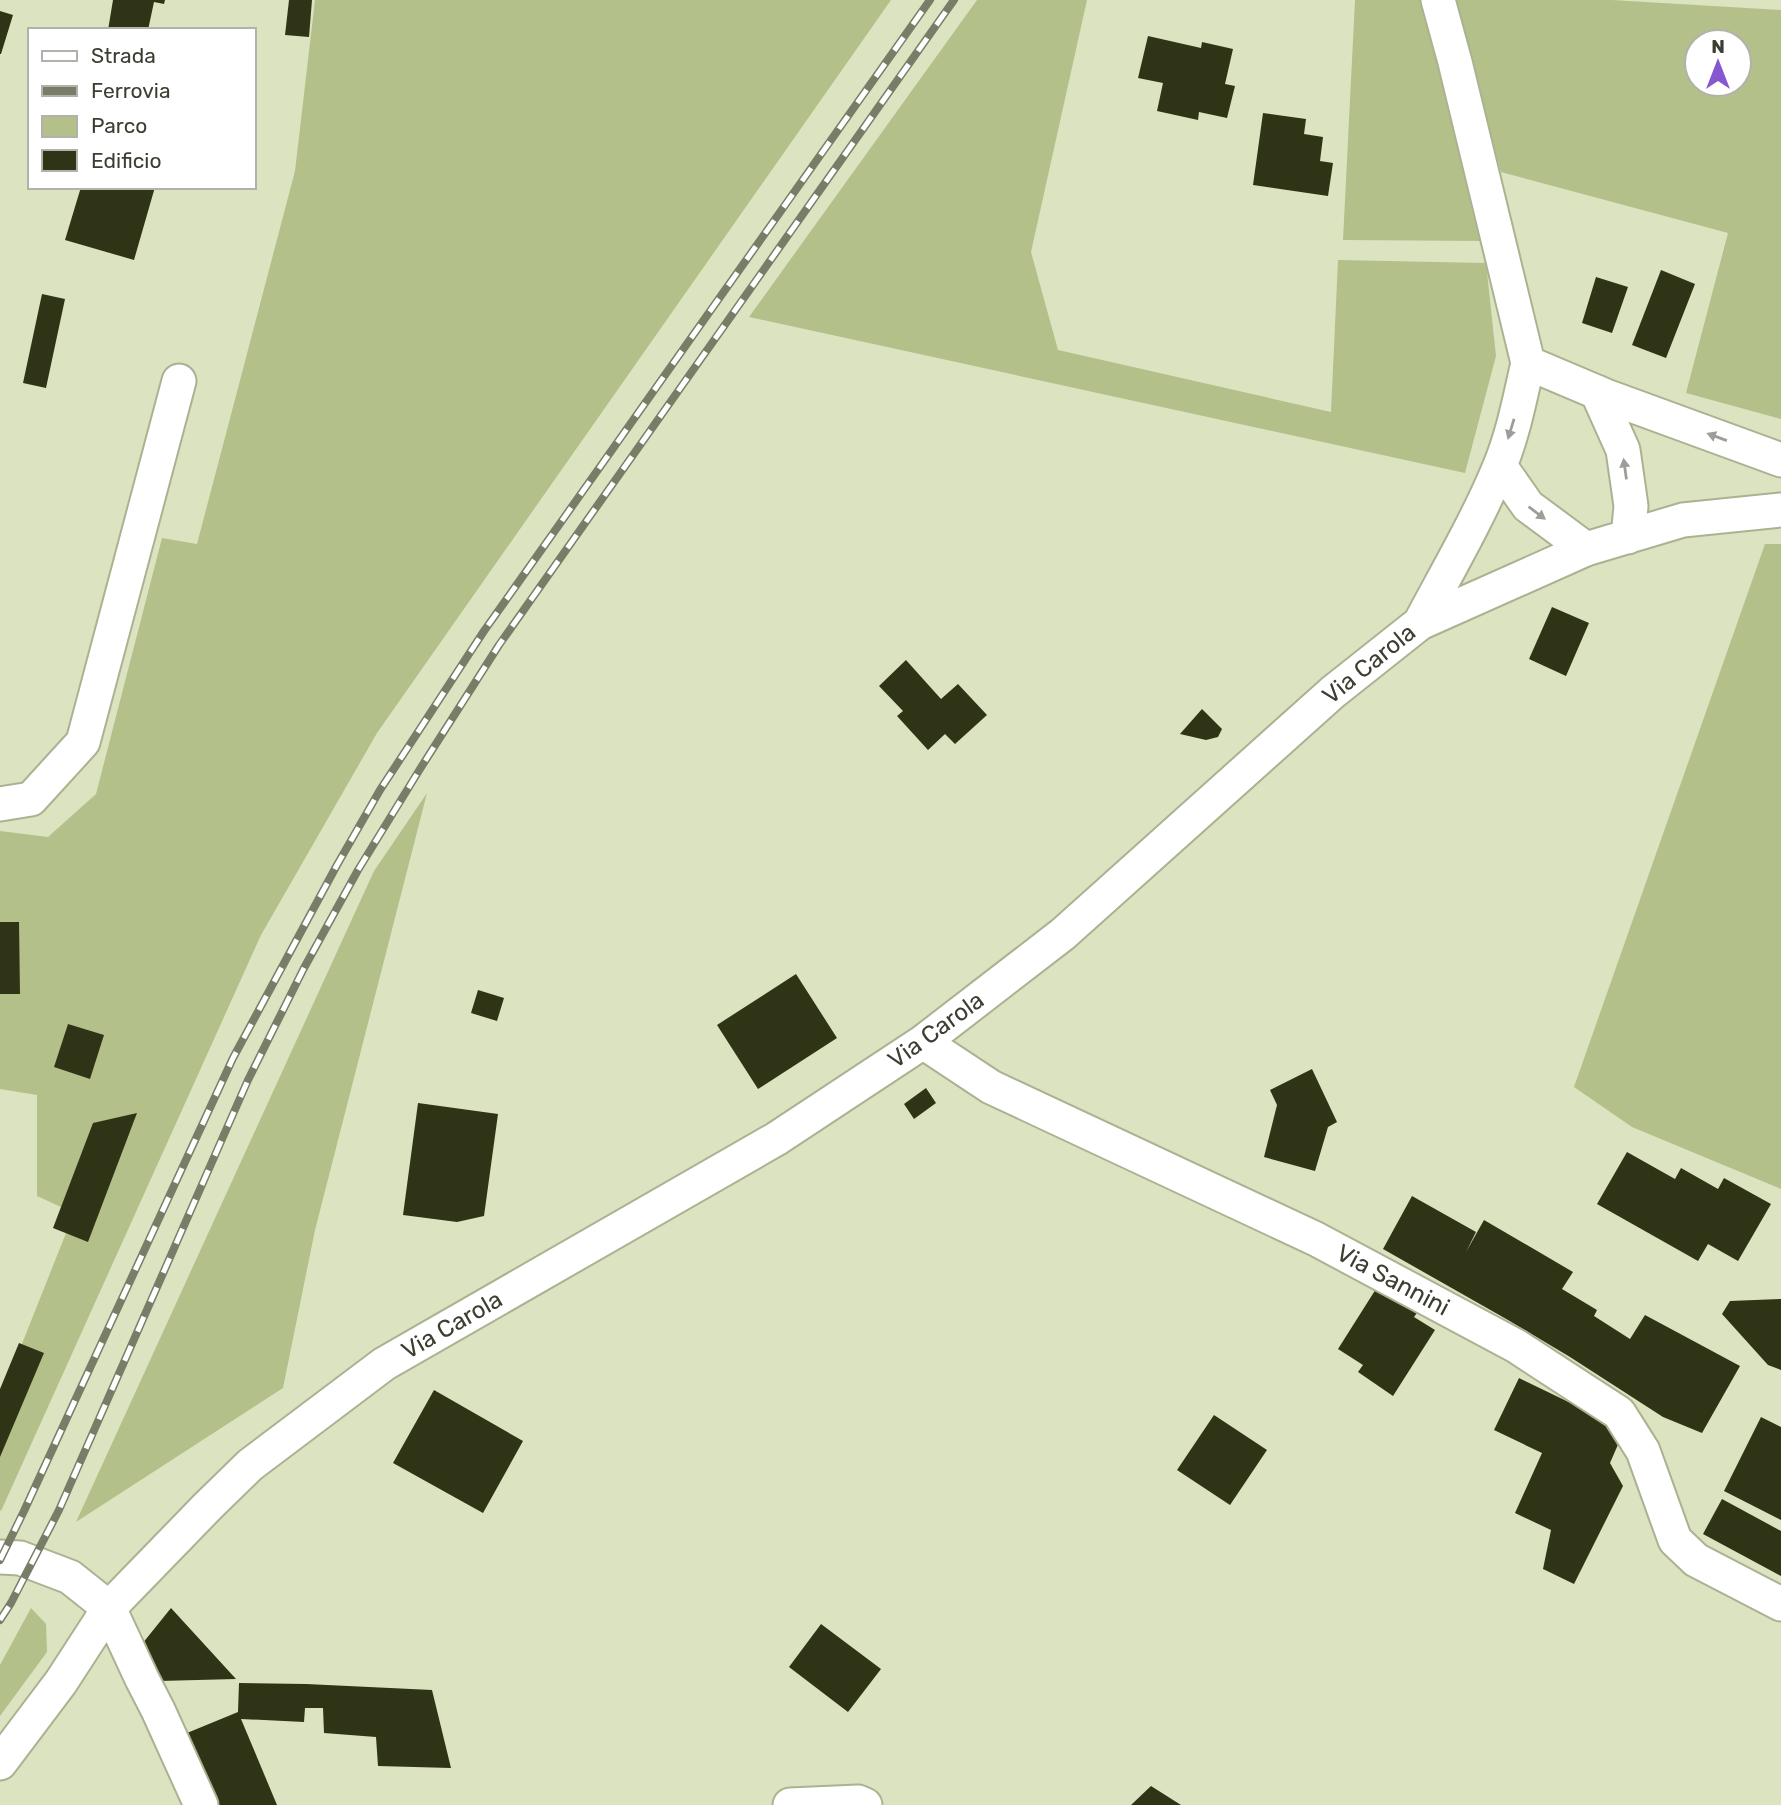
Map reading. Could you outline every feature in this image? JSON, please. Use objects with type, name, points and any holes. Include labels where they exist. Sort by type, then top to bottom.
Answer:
[{"type":"street","points":[[1420,623],[1500,466],[1528,363],[1438,0]]},
{"type":"street","points":[[1528,363],[1597,392],[1781,460]]},
{"type":"street","points":[[0,804],[31,799],[83,742],[179,381]]},
{"type":"street","points":[[1597,392],[1623,450],[1631,506],[1628,537]]},
{"type":"street","points":[[1500,466],[1528,506],[1586,549]]},
{"type":"street","name":"Via Carola","points":[[0,1763],[61,1682],[110,1608],[250,1465],[384,1364],[776,1139],[923,1042],[1063,934],[1332,692],[1420,623],[1586,549],[1683,520],[1781,510]]},
{"type":"street","name":"Via Sannini","points":[[923,1042],[991,1087],[1316,1239],[1517,1346],[1619,1413],[1643,1451],[1675,1540],[1696,1560],[1781,1604]]},
{"type":"street","points":[[0,1557],[20,1558],[70,1577],[110,1608],[201,1805]]},
{"type":"street","points":[[790,1805],[859,1801],[865,1805]]},
{"type":"green space","points":[[315,0],[891,0],[377,733],[261,935],[1,1511],[0,1399],[74,1213],[37,1196],[37,1095],[0,1089],[0,831],[48,837],[96,794],[162,538],[197,544],[295,171]]},
{"type":"green space","points":[[977,0],[1087,0],[1031,252],[1058,350],[1331,412],[1338,260],[1486,263],[1496,356],[1465,473],[749,317]]},
{"type":"green space","points":[[1355,0],[1421,0],[1484,241],[1343,240]]},
{"type":"green space","points":[[1453,0],[1612,0],[1781,10],[1781,419],[1686,393],[1728,233],[1501,172]]},
{"type":"green space","points":[[1765,544],[1781,544],[1781,1189],[1632,1127],[1574,1087]]},
{"type":"green space","points":[[427,793],[315,1230],[283,1388],[76,1522],[374,871]]},
{"type":"green space","points":[[31,1608],[46,1624],[47,1652],[0,1716],[0,1665]]},
{"type":"building","points":[[113,0],[165,0],[164,4],[154,2],[148,28],[108,28]]},
{"type":"building","points":[[289,0],[312,0],[309,37],[285,35]]},
{"type":"building","points":[[0,11],[13,15],[1,54],[0,54]]},
{"type":"building","points":[[1148,36],[1201,48],[1202,42],[1233,49],[1225,84],[1235,86],[1227,118],[1199,112],[1198,120],[1157,111],[1163,83],[1138,78]]},
{"type":"building","points":[[1263,113],[1306,119],[1304,134],[1323,137],[1320,161],[1333,163],[1328,196],[1253,185]]},
{"type":"building","points":[[80,189],[154,189],[134,260],[65,240]]},
{"type":"building","points":[[1661,270],[1695,284],[1666,358],[1632,345]]},
{"type":"building","points":[[1596,277],[1628,287],[1612,333],[1582,323]]},
{"type":"building","points":[[42,294],[65,299],[46,388],[23,383]]},
{"type":"building","points":[[1552,607],[1589,623],[1566,676],[1529,659]]},
{"type":"building","points":[[906,660],[941,699],[958,684],[987,715],[955,744],[945,734],[928,750],[897,716],[903,711],[879,686]]},
{"type":"building","points":[[1202,709],[1222,729],[1218,737],[1206,740],[1180,734]]},
{"type":"building","points":[[0,922],[19,922],[20,994],[0,994]]},
{"type":"building","points":[[796,974],[837,1038],[758,1089],[717,1025]]},
{"type":"building","points":[[478,990],[504,998],[497,1021],[471,1013]]},
{"type":"building","points":[[68,1024],[104,1035],[90,1079],[54,1067]]},
{"type":"building","points":[[1312,1069],[1337,1122],[1328,1127],[1315,1171],[1264,1157],[1277,1105],[1270,1090]]},
{"type":"building","points":[[926,1088],[936,1103],[914,1119],[904,1104]]},
{"type":"building","points":[[418,1103],[498,1114],[484,1216],[457,1222],[403,1215]]},
{"type":"building","points":[[137,1113],[88,1242],[53,1228],[93,1123]]},
{"type":"building","points":[[1627,1152],[1675,1179],[1681,1168],[1718,1189],[1724,1178],[1771,1204],[1738,1261],[1708,1244],[1698,1261],[1597,1204]]},
{"type":"building","points":[[1412,1196],[1476,1232],[1466,1252],[1484,1220],[1573,1272],[1562,1289],[1597,1310],[1594,1316],[1630,1339],[1645,1315],[1740,1366],[1702,1433],[1663,1417],[1570,1357],[1383,1249]]},
{"type":"building","points":[[1381,1281],[1422,1306],[1414,1317],[1435,1330],[1393,1396],[1358,1372],[1363,1365],[1338,1349]]},
{"type":"building","points":[[1781,1299],[1781,1370],[1768,1365],[1722,1314],[1730,1301]]},
{"type":"building","points":[[19,1343],[44,1353],[0,1457],[0,1389]]},
{"type":"building","points":[[1519,1378],[1581,1408],[1623,1433],[1610,1463],[1623,1486],[1574,1584],[1543,1569],[1551,1530],[1515,1513],[1542,1453],[1494,1430]]},
{"type":"building","points":[[434,1390],[523,1441],[483,1513],[393,1463]]},
{"type":"building","points":[[1214,1415],[1267,1450],[1230,1505],[1177,1470]]},
{"type":"building","points":[[1761,1417],[1781,1427],[1781,1520],[1724,1491]]},
{"type":"building","points":[[1722,1499],[1781,1531],[1781,1576],[1703,1534]]},
{"type":"building","points":[[171,1608],[236,1679],[159,1681],[138,1649]]},
{"type":"building","points":[[821,1624],[881,1669],[848,1712],[789,1667]]},
{"type":"building","points":[[239,1683],[432,1690],[451,1768],[378,1766],[376,1737],[324,1733],[323,1708],[305,1708],[304,1722],[241,1719],[277,1805],[217,1805],[187,1733],[238,1712]]},
{"type":"building","points":[[1151,1786],[1181,1805],[1131,1805]]},
{"type":"railway","points":[[0,1560],[233,1058],[380,790],[484,631],[930,0]]},
{"type":"railway","points":[[0,1620],[59,1510],[248,1080],[304,968],[358,870],[499,645],[954,0]]}]
